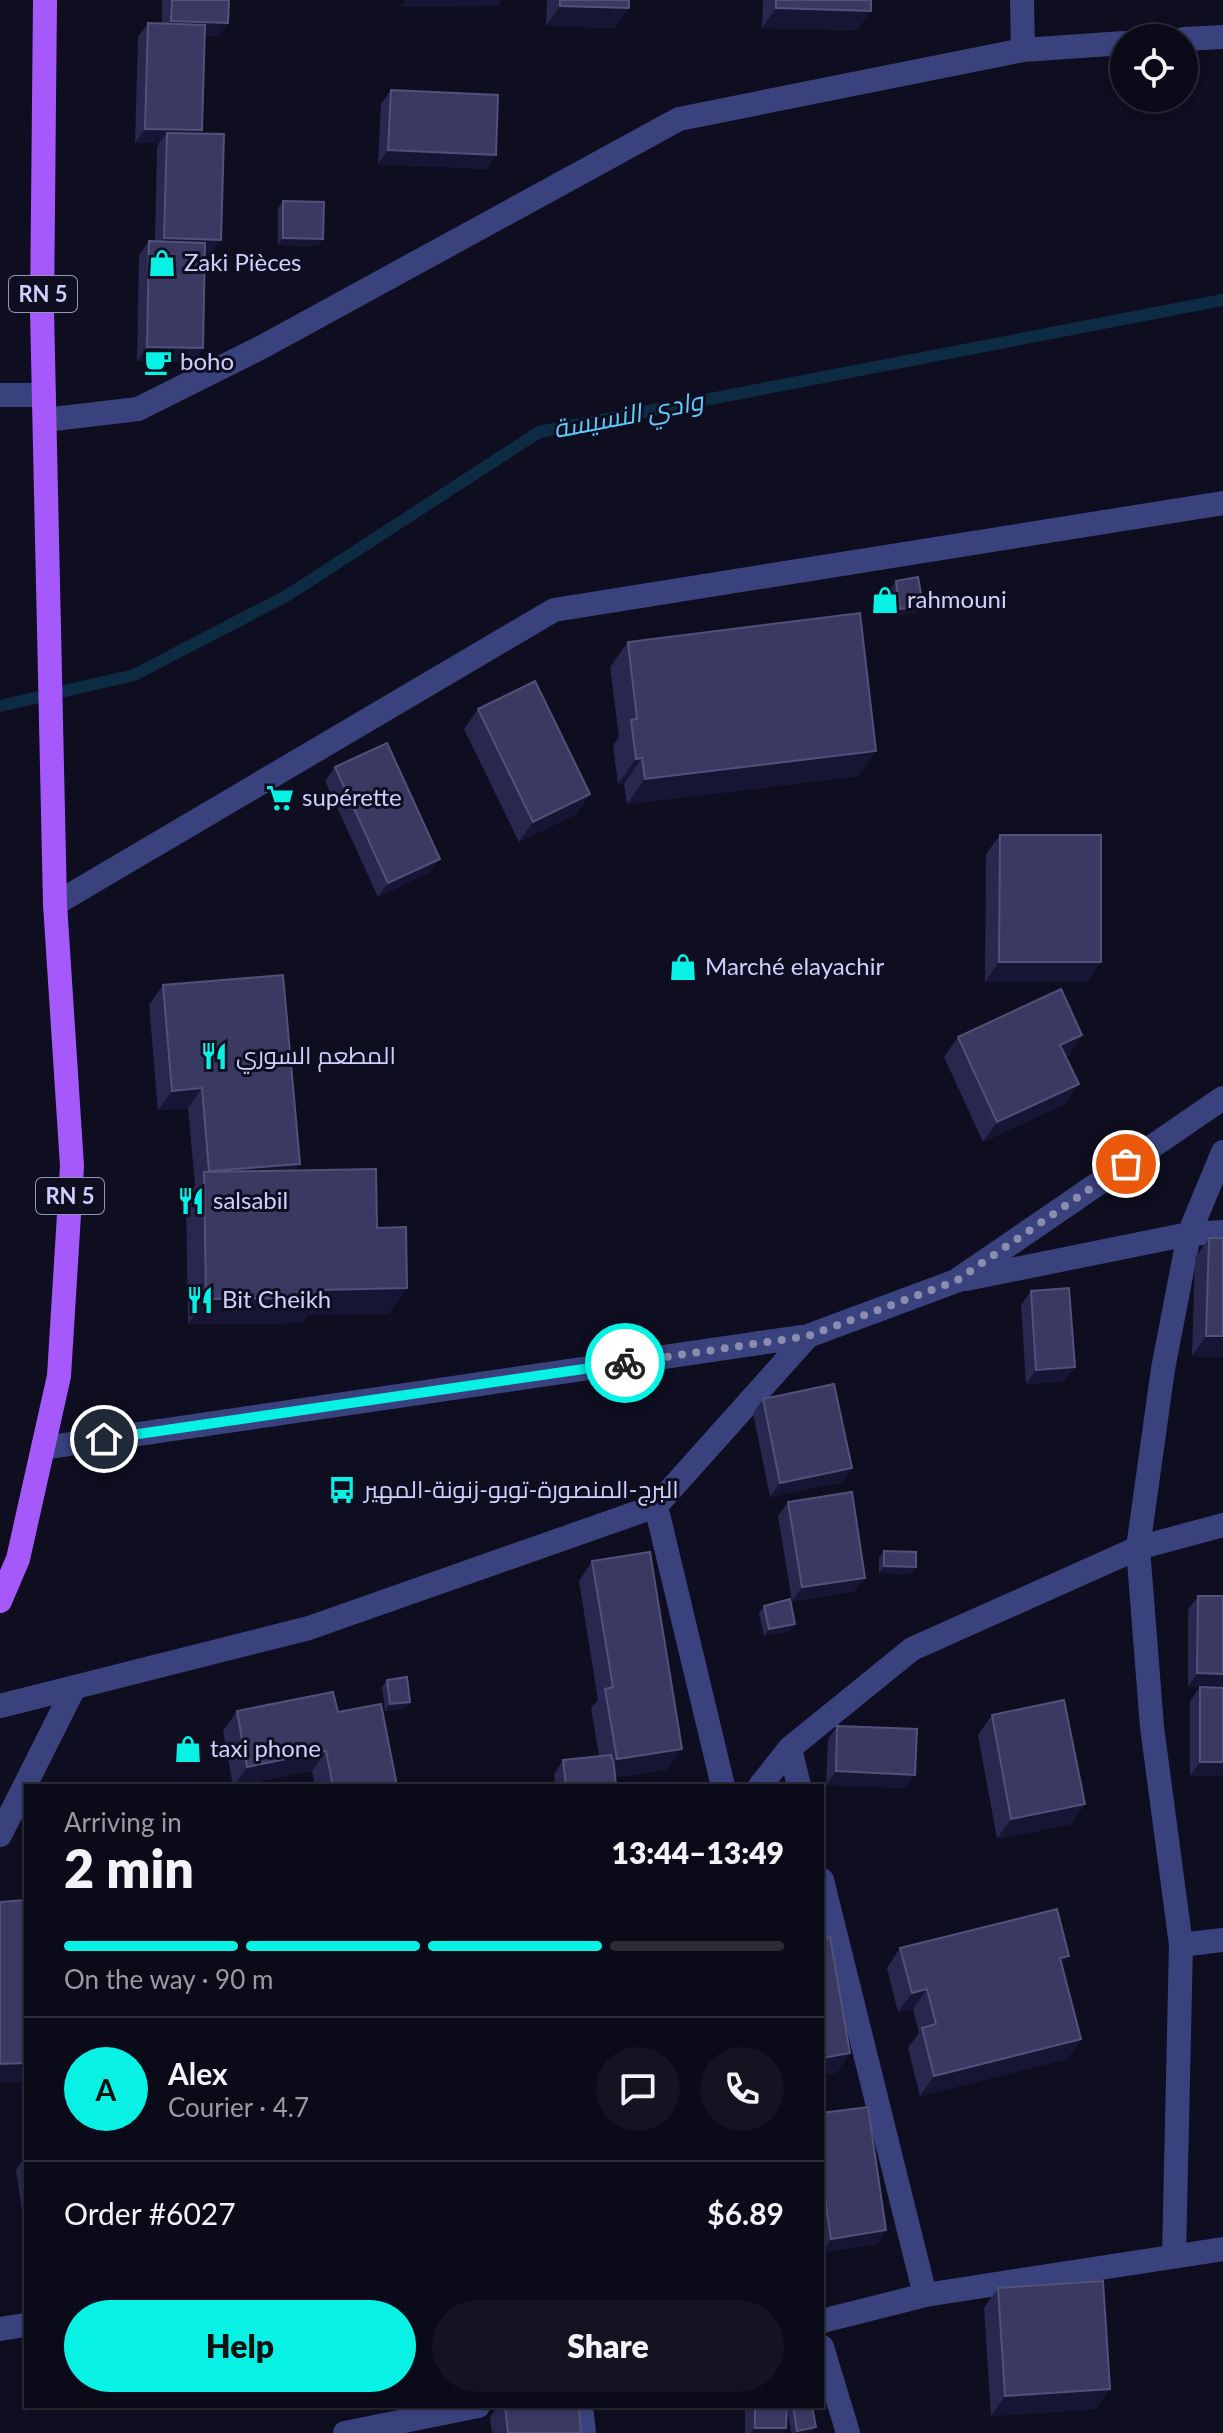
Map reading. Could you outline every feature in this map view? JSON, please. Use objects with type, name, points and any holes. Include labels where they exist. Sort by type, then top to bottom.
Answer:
[{"type":"main road","name":"RN 5","points":[[0,1601],[18,1559],[59,1376],[72,1166],[55,904],[42,310],[45,0]]},
{"type":"street","points":[[1022,0],[1023,50]]},
{"type":"street","points":[[1198,38],[1223,37]]},
{"type":"street","points":[[45,420],[138,409],[262,347],[679,119],[1023,50],[1110,44]]},
{"type":"street","points":[[0,395],[44,395]]},
{"type":"street","points":[[55,904],[554,610],[1223,503]]},
{"type":"street","points":[[956,1281],[1223,1098]]},
{"type":"street","points":[[1174,2256],[1181,1945],[1152,1727],[1138,1548],[1163,1369],[1189,1234],[1223,1152]]},
{"type":"street","points":[[43,1448],[808,1336],[956,1281],[1189,1234],[1223,1232]]},
{"type":"street","points":[[0,1706],[309,1628],[656,1506],[808,1336]]},
{"type":"street","points":[[656,1506],[723,1784]]},
{"type":"street","points":[[762,1784],[790,1748],[912,1649],[1138,1548],[1223,1525]]},
{"type":"street","points":[[26,1784],[73,1690]]},
{"type":"street","points":[[790,1748],[799,1784]]},
{"type":"street","points":[[0,1835],[24,1787]]},
{"type":"street","points":[[824,1888],[925,2295]]},
{"type":"street","points":[[1181,1945],[1223,1940]]},
{"type":"street","points":[[851,2118],[879,2112]]},
{"type":"street","points":[[824,2320],[925,2295],[1223,2249]]},
{"type":"street","points":[[0,2329],[24,2325]]},
{"type":"street","points":[[824,2354],[848,2433]]},
{"type":"street","points":[[347,2433],[468,2408]]},
{"type":"street","points":[[581,2408],[584,2433]]},
{"type":"building","points":[[172,0],[229,0],[228,23],[171,21]]},
{"type":"building","points":[[560,0],[629,0],[629,8],[560,6]]},
{"type":"building","points":[[776,0],[871,0],[871,11],[776,8]]},
{"type":"building","points":[[148,23],[205,25],[202,130],[145,129]]},
{"type":"building","points":[[391,90],[498,95],[496,155],[388,150]]},
{"type":"building","points":[[167,133],[224,134],[221,240],[164,238]]},
{"type":"building","points":[[283,201],[324,202],[323,239],[283,238]]},
{"type":"building","points":[[149,241],[205,243],[203,348],[147,347]]},
{"type":"building","points":[[918,577],[923,605],[900,609],[896,581]]},
{"type":"building","points":[[860,613],[876,751],[645,779],[642,758],[636,759],[631,720],[637,719],[628,642]]},
{"type":"building","points":[[535,681],[590,794],[533,822],[478,709]]},
{"type":"building","points":[[387,743],[440,859],[388,883],[335,767]]},
{"type":"building","points":[[1000,835],[1101,835],[1101,962],[999,962]]},
{"type":"building","name":"المطعم السوري","points":[[283,975],[300,1164],[209,1171],[202,1088],[172,1091],[163,985]]},
{"type":"building","points":[[1061,989],[1082,1035],[1060,1045],[1079,1084],[997,1122],[958,1037]]},
{"type":"building","points":[[376,1169],[377,1228],[406,1227],[407,1288],[320,1290],[320,1298],[206,1299],[204,1172]]},
{"type":"building","points":[[1209,1238],[1223,1238],[1223,1336],[1206,1336]]},
{"type":"building","points":[[1069,1288],[1075,1367],[1036,1370],[1031,1291]]},
{"type":"building","points":[[834,1384],[852,1468],[780,1483],[763,1399]]},
{"type":"building","points":[[852,1492],[865,1578],[802,1587],[788,1502]]},
{"type":"building","points":[[884,1551],[916,1552],[916,1567],[884,1566]]},
{"type":"building","points":[[650,1552],[682,1749],[617,1759],[605,1689],[613,1687],[592,1561]]},
{"type":"building","points":[[1198,1596],[1223,1596],[1223,1674],[1197,1673]]},
{"type":"building","points":[[790,1599],[795,1624],[769,1629],[764,1606]]},
{"type":"building","points":[[407,1677],[410,1702],[390,1704],[387,1680]]},
{"type":"building","points":[[1200,1687],[1223,1688],[1223,1762],[1200,1762]]},
{"type":"building","points":[[333,1692],[338,1712],[381,1704],[397,1784],[333,1784],[326,1751],[247,1767],[237,1711]]},
{"type":"building","points":[[1064,1700],[1085,1804],[1011,1819],[992,1715]]},
{"type":"building","points":[[837,1726],[917,1729],[915,1775],[836,1771]]},
{"type":"building","points":[[611,1755],[616,1784],[566,1784],[563,1760]]},
{"type":"building","points":[[24,1900],[24,2063],[0,2064],[0,1902]]},
{"type":"building","points":[[1057,1909],[1069,1956],[1060,1958],[1081,2039],[934,2076],[922,2028],[936,2024],[927,1989],[912,1993],[900,1948]]},
{"type":"building","points":[[830,1937],[850,2053],[824,2058],[824,1938]]},
{"type":"building","points":[[868,2107],[886,2230],[831,2239],[824,2192],[824,2113]]},
{"type":"building","points":[[1103,2281],[1110,2389],[1005,2396],[998,2288]]},
{"type":"building","points":[[505,2408],[579,2408],[581,2433],[508,2433]]},
{"type":"building","points":[[755,2408],[787,2408],[786,2428],[755,2428]]},
{"type":"building","points":[[793,2408],[812,2408],[816,2427],[797,2431]]},
{"type":"waterway","name":"وادي النسيسة","points":[[0,706],[134,675],[288,595],[539,432],[1223,300]]},
{"type":"way so far","points":[[625,1363],[808,1336],[956,1281],[1126,1164]]},
{"type":"place","name":"Zaki Pièces","points":[[162,263]]},
{"type":"place","name":"boho","points":[[158,362]]},
{"type":"place","name":"rahmouni","points":[[885,600]]},
{"type":"place","name":"supérette","points":[[280,798]]},
{"type":"place","name":"Marché elayachir","points":[[683,967]]},
{"type":"place","name":"المطعم السوري","points":[[214,1056]]},
{"type":"place","name":"salsabil","points":[[191,1201]]},
{"type":"place","name":"Bit Cheikh","points":[[200,1300]]},
{"type":"place","name":"البرج-المنصورة-توبو-زنونة-المهير","points":[[342,1490]]},
{"type":"place","name":"taxi phone","points":[[188,1749]]},
{"type":"route","points":[[104,1439],[625,1363]]}]
